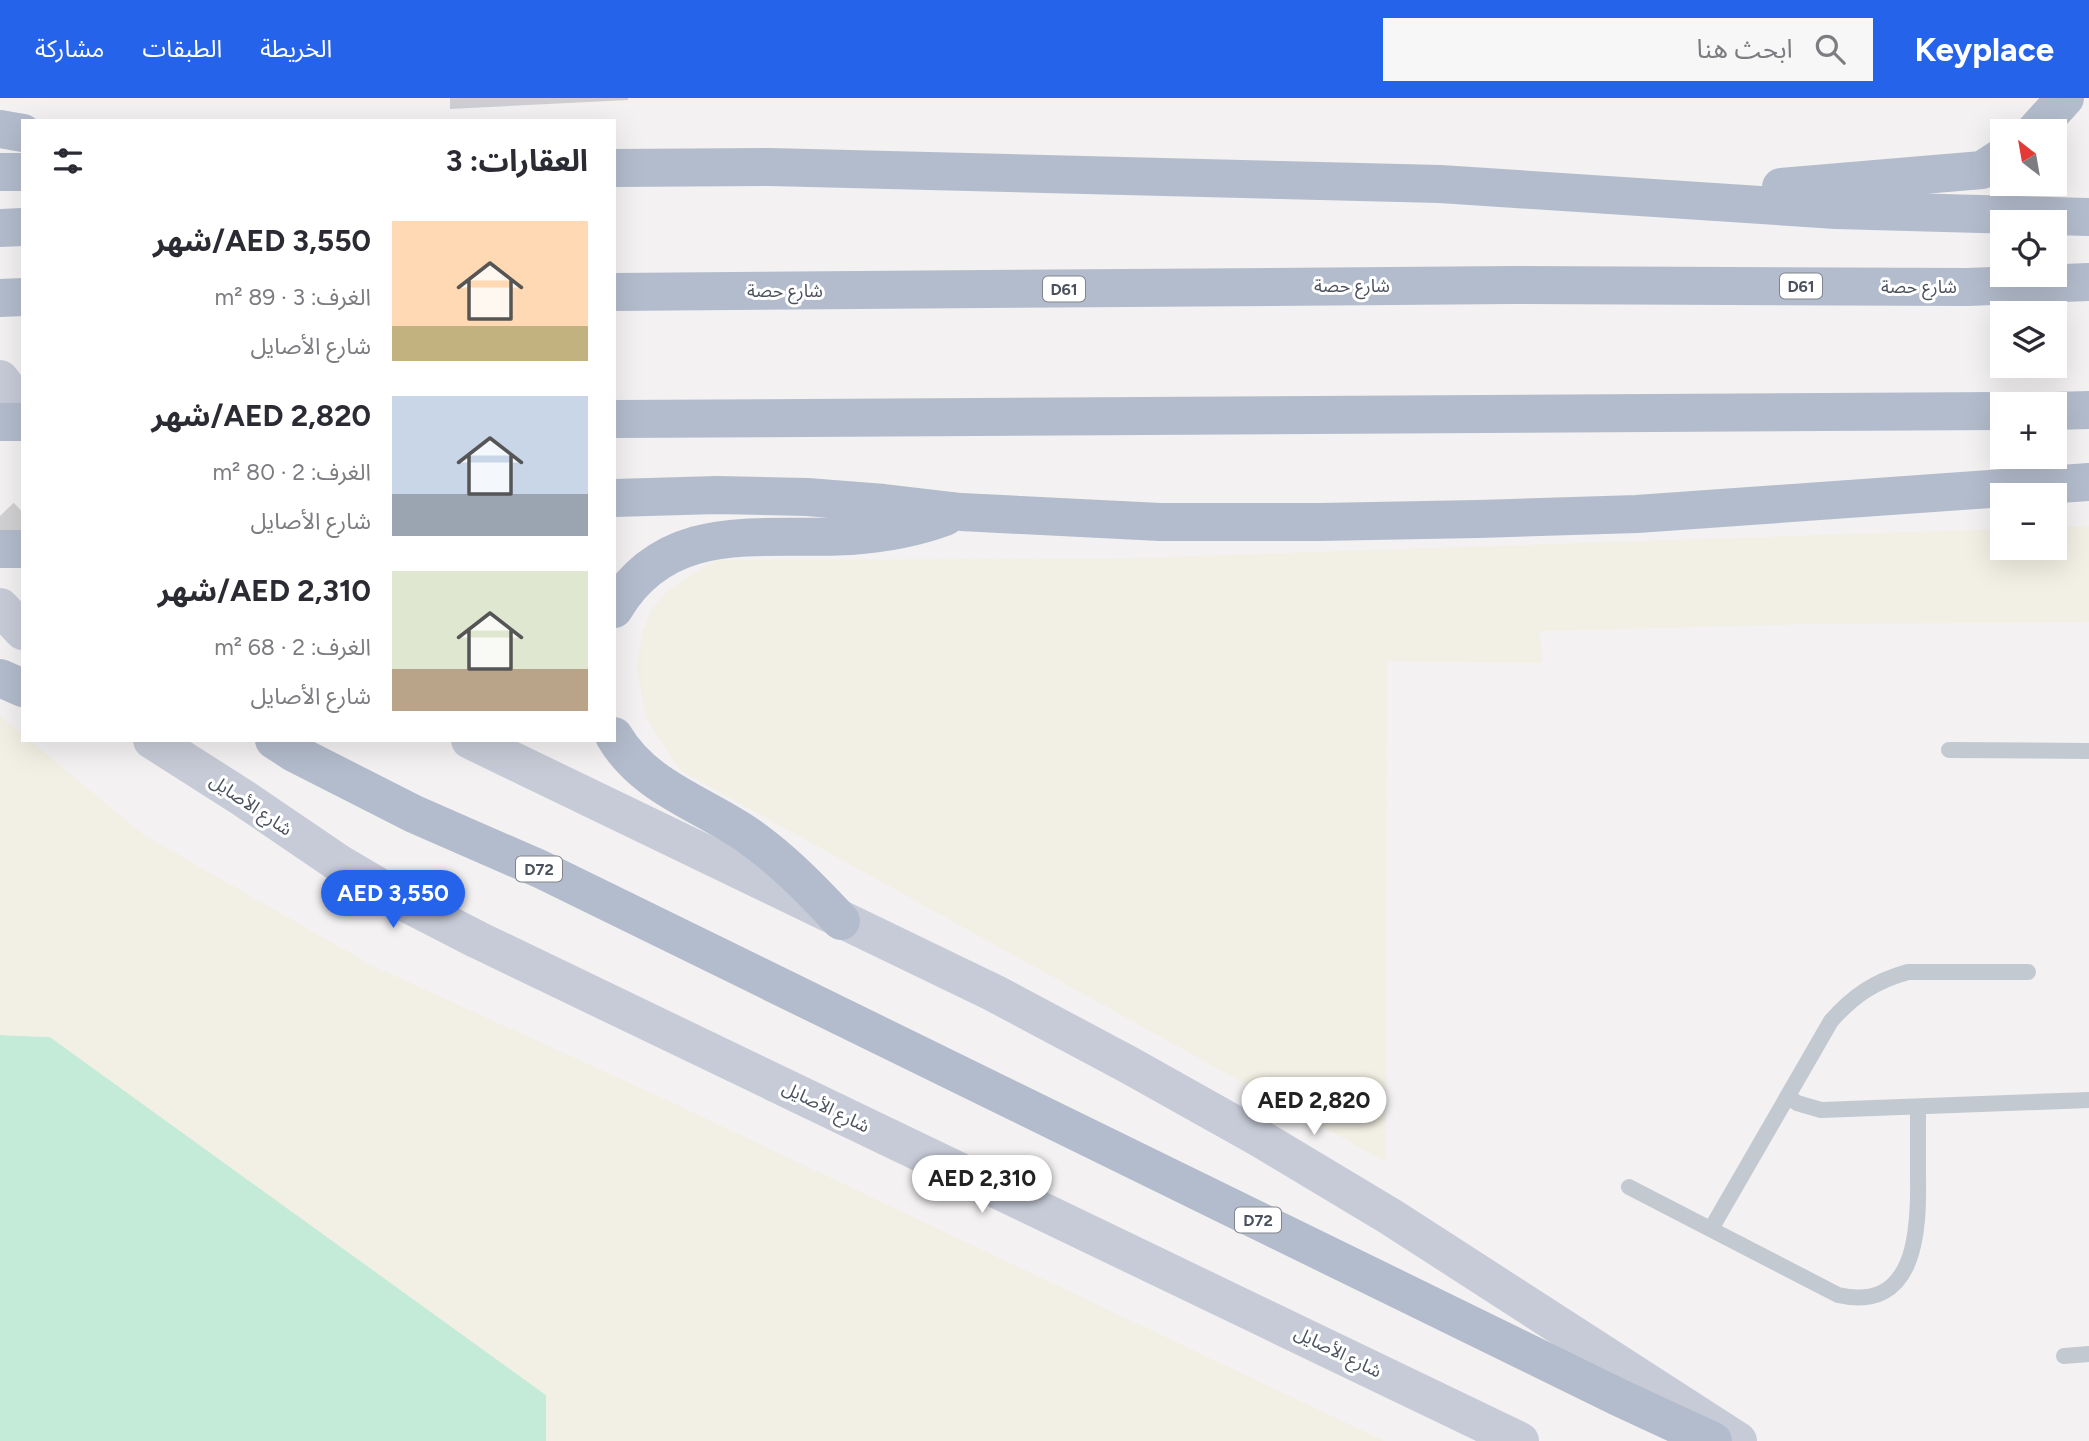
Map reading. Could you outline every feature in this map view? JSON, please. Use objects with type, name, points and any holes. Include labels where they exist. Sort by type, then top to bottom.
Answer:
[{"type":"main road","points":[[2046,119],[2066,98]]},
{"type":"main road","points":[[0,129],[21,133]]},
{"type":"main road","points":[[616,153],[769,167]]},
{"type":"main road","points":[[1662,198],[1982,170],[1990,165]]},
{"type":"main road","points":[[616,168],[769,167],[1440,184],[1836,210],[2089,217]]},
{"type":"main road","points":[[0,172],[21,172]]},
{"type":"main road","points":[[0,228],[21,228]]},
{"type":"main road","name":"شارع حصة","points":[[616,292],[1513,285],[1968,288],[2089,282]]},
{"type":"main road","points":[[0,298],[21,297]]},
{"type":"main road","points":[[0,379],[21,405]]},
{"type":"main road","points":[[2067,411],[2089,410]]},
{"type":"main road","points":[[616,419],[1990,411]]},
{"type":"main road","points":[[0,422],[21,422]]},
{"type":"main road","points":[[616,498],[717,495],[807,497],[961,512],[1174,522],[1491,519],[1662,512],[2089,482]]},
{"type":"main road","points":[[616,606],[640,575],[659,560],[704,542],[889,532],[961,512]]},
{"type":"main road","points":[[0,549],[21,549]]},
{"type":"main road","points":[[0,607],[21,629]]},
{"type":"main road","points":[[0,678],[21,687]]},
{"type":"main road","points":[[616,739],[636,766],[654,781],[712,812],[747,835],[796,875],[841,921]]},
{"type":"main road","name":"شارع الأصايل","points":[[155,742],[340,864],[408,904],[478,940],[1520,1441]]},
{"type":"main road","name":"D72","points":[[277,742],[414,814],[565,881],[1713,1441]]},
{"type":"main road","points":[[474,742],[994,993],[1129,1065],[1261,1139],[1391,1217],[1738,1441]]},
{"type":"lane","points":[[1949,750],[2089,751]]},
{"type":"lane","points":[[1712,1229],[1831,1021],[1843,1007],[1872,985],[1908,972],[2028,972]]},
{"type":"lane","points":[[1788,1096],[1797,1103],[1821,1111],[2089,1100]]},
{"type":"lane","points":[[1629,1187],[1838,1294],[1865,1298],[1889,1288],[1906,1270],[1915,1242],[1918,1107]]},
{"type":"lane","points":[[2064,1356],[2089,1354]]},
{"type":"green space","points":[[0,1035],[50,1037],[546,1395],[546,1441],[0,1441]]},
{"type":"sand","points":[[2089,526],[2089,622],[1808,624],[1540,631],[1542,663],[1387,661],[1386,1162],[680,770],[646,718],[637,667],[643,631],[652,609],[669,589],[717,560],[1109,559],[1990,529],[1990,560],[2067,560],[2067,527]]},
{"type":"sand","points":[[0,716],[21,733],[21,742],[31,742],[144,835],[371,965],[671,1102],[1384,1441],[546,1441],[546,1395],[50,1037],[0,1035]]},
{"type":"building","points":[[450,98],[628,98],[628,100],[450,109]]},
{"type":"tunnel","points":[[0,516],[21,538]]}]
